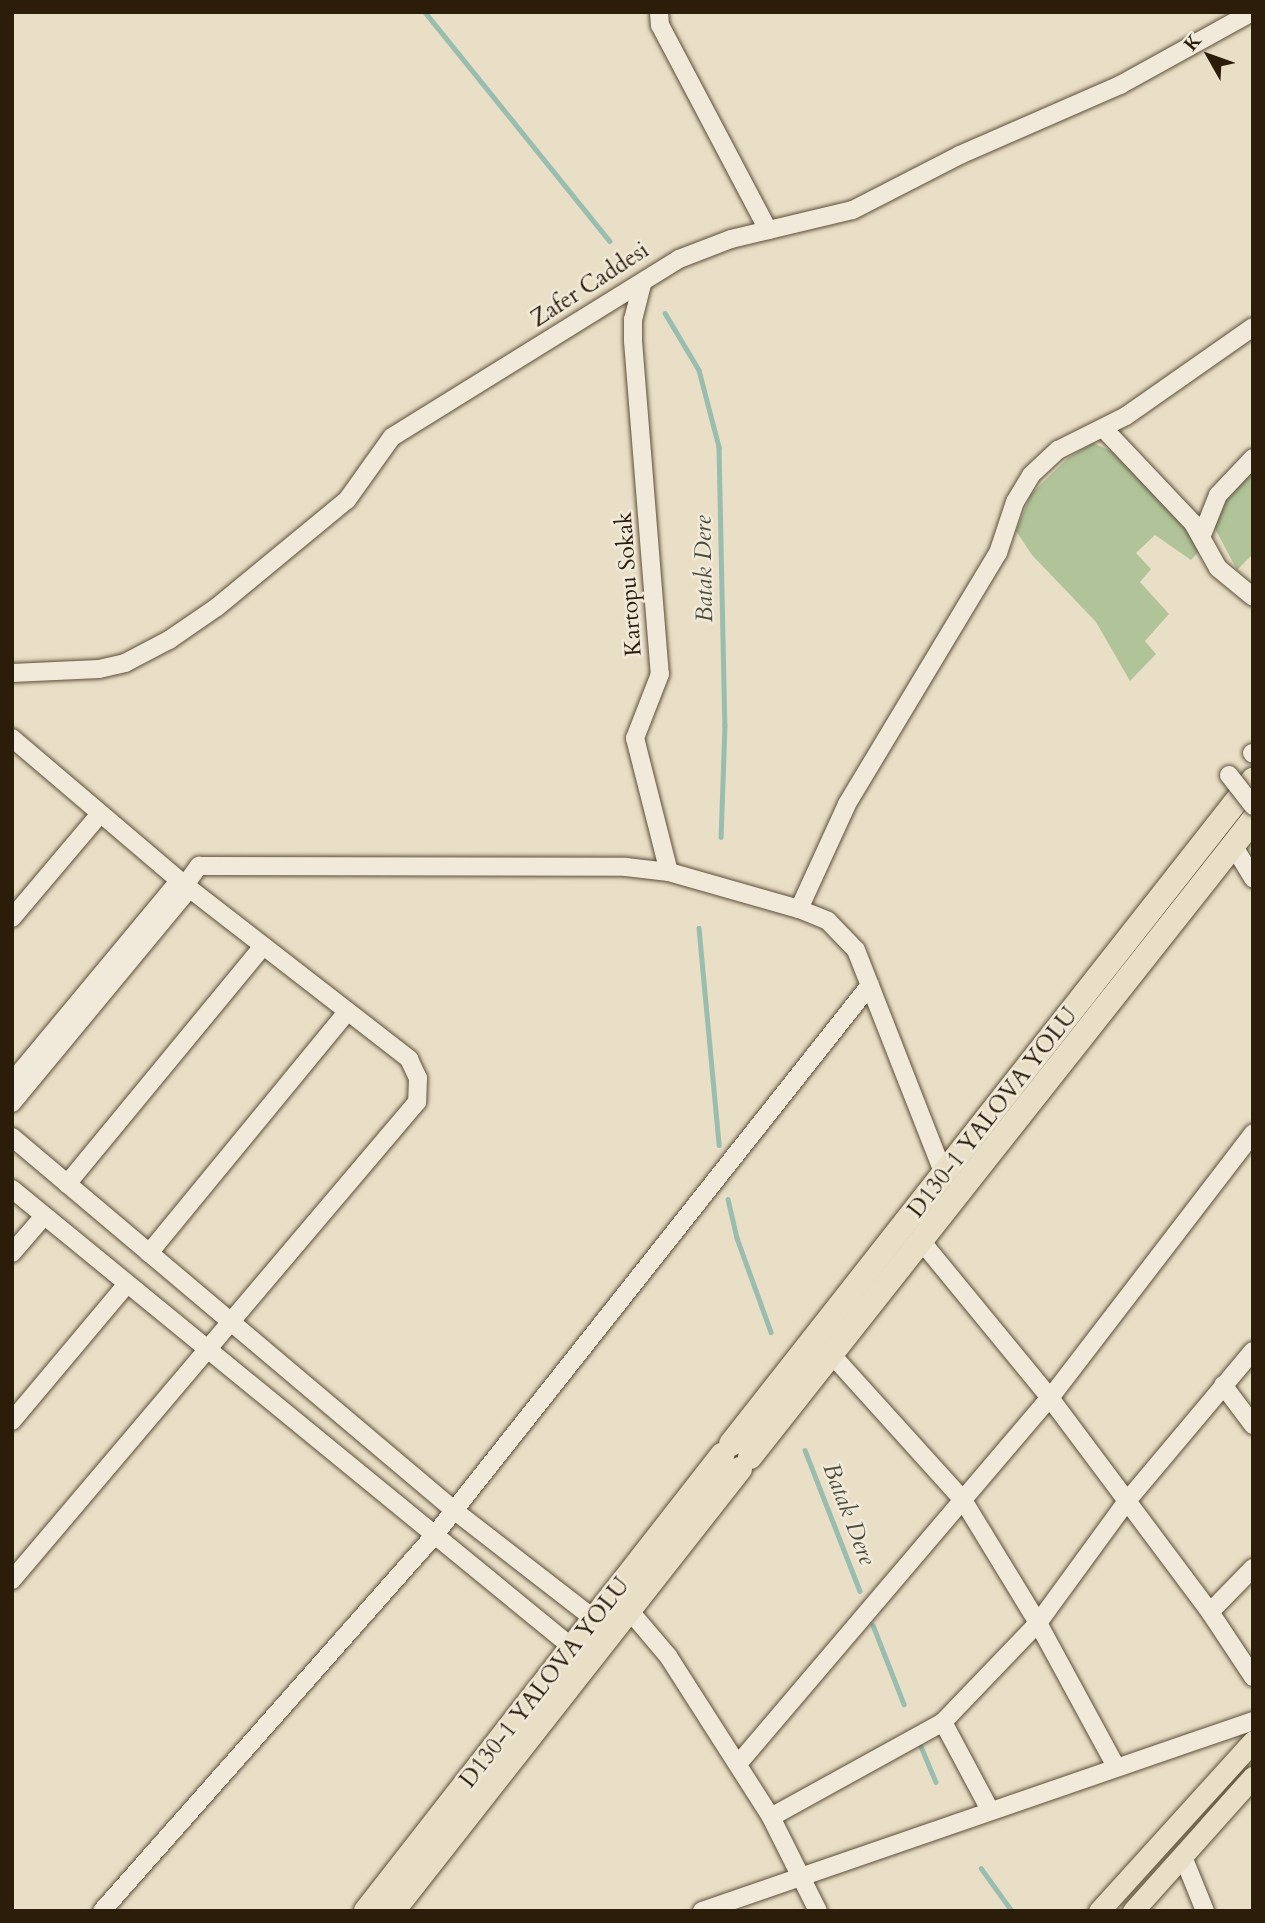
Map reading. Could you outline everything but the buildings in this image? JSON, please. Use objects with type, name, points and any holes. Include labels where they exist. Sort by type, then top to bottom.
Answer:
[{"type":"highway","name":"D130-1 YALOVA YOLU","points":[[374,1910],[594,1619],[736,1456],[1241,778]]},
{"type":"highway","points":[[374,1910],[629,1610],[736,1456],[832,1355],[1243,848],[1253,820]]},
{"type":"main road","points":[[1099,1911],[1253,1741]]},
{"type":"main road","points":[[1133,1911],[1184,1859],[1253,1777]]},
{"type":"street","points":[[659,12],[660,25],[768,230]]},
{"type":"street","name":"Zafer Caddesi","points":[[12,673],[100,669],[125,663],[169,640],[217,607],[347,500],[392,437],[679,259],[768,230],[853,210],[960,155],[1120,85],[1252,12]]},
{"type":"street","name":"Kartopu Sokak","points":[[642,284],[632,319],[633,341],[660,674],[635,738],[669,872]]},
{"type":"street","points":[[799,909],[847,804],[998,553],[1022,488],[1058,450],[1104,429],[1253,327]]},
{"type":"street","points":[[1104,429],[1202,535],[1218,568],[1253,597]]},
{"type":"street","points":[[1202,535],[1218,495],[1253,458]]},
{"type":"street","points":[[12,1580],[229,1320],[417,1102],[418,1078],[409,1059],[185,885],[14,745]]},
{"type":"street","points":[[1241,778],[1253,806]]},
{"type":"street","points":[[12,918],[100,814]]},
{"type":"street","points":[[1243,848],[1253,878]]},
{"type":"street","points":[[12,1103],[199,866],[603,867],[669,872],[799,909],[828,921],[856,950],[944,1174]]},
{"type":"street","points":[[12,1082],[185,885]]},
{"type":"street","points":[[67,1184],[263,946]]},
{"type":"street","points":[[102,1911],[455,1511],[870,985]]},
{"type":"street","points":[[149,1253],[347,1012]]},
{"type":"street","points":[[738,1764],[1050,1398],[1253,1133]]},
{"type":"street","points":[[12,1137],[455,1511],[594,1619]]},
{"type":"street","points":[[12,1189],[204,1350],[573,1648]]},
{"type":"street","points":[[12,1252],[44,1216]]},
{"type":"street","points":[[922,1242],[1050,1398],[1210,1612],[1253,1677]]},
{"type":"street","points":[[12,1421],[127,1285]]},
{"type":"street","points":[[771,1817],[943,1722],[1038,1623],[1128,1501],[1253,1351]]},
{"type":"street","points":[[832,1355],[963,1500],[1038,1623],[1115,1765]]},
{"type":"street","points":[[1223,1385],[1253,1425]]},
{"type":"street","points":[[1210,1612],[1253,1568]]},
{"type":"street","points":[[629,1610],[668,1656],[738,1764],[771,1817],[797,1875],[818,1911]]},
{"type":"street","points":[[702,1911],[797,1875],[1115,1765],[1253,1721]]},
{"type":"street","points":[[943,1722],[990,1810]]},
{"type":"street","points":[[1184,1859],[1205,1911]]},
{"type":"green space","points":[[1093,443],[1111,451],[1188,526],[1201,549],[1191,560],[1155,535],[1136,553],[1151,569],[1140,582],[1169,614],[1145,641],[1156,654],[1130,681],[1096,622],[1032,555],[1016,531],[1031,494],[1068,458]]},
{"type":"green space","points":[[1253,465],[1253,554],[1237,570],[1212,523],[1215,509]]},
{"type":"waterway","name":"Batak Dere","points":[[425,12],[610,241]]},
{"type":"waterway","name":"Batak Dere","points":[[665,313],[699,370],[719,447],[725,725],[721,837]]},
{"type":"waterway","name":"Batak Dere","points":[[699,928],[719,1145]]},
{"type":"waterway","name":"Batak Dere","points":[[728,1199],[737,1238],[771,1332]]},
{"type":"waterway","name":"Batak Dere","points":[[805,1450],[860,1591]]},
{"type":"waterway","name":"Batak Dere","points":[[873,1625],[904,1704]]},
{"type":"waterway","name":"Batak Dere","points":[[920,1744],[936,1782]]},
{"type":"waterway","name":"Batak Dere","points":[[981,1868],[1012,1911]]}]
